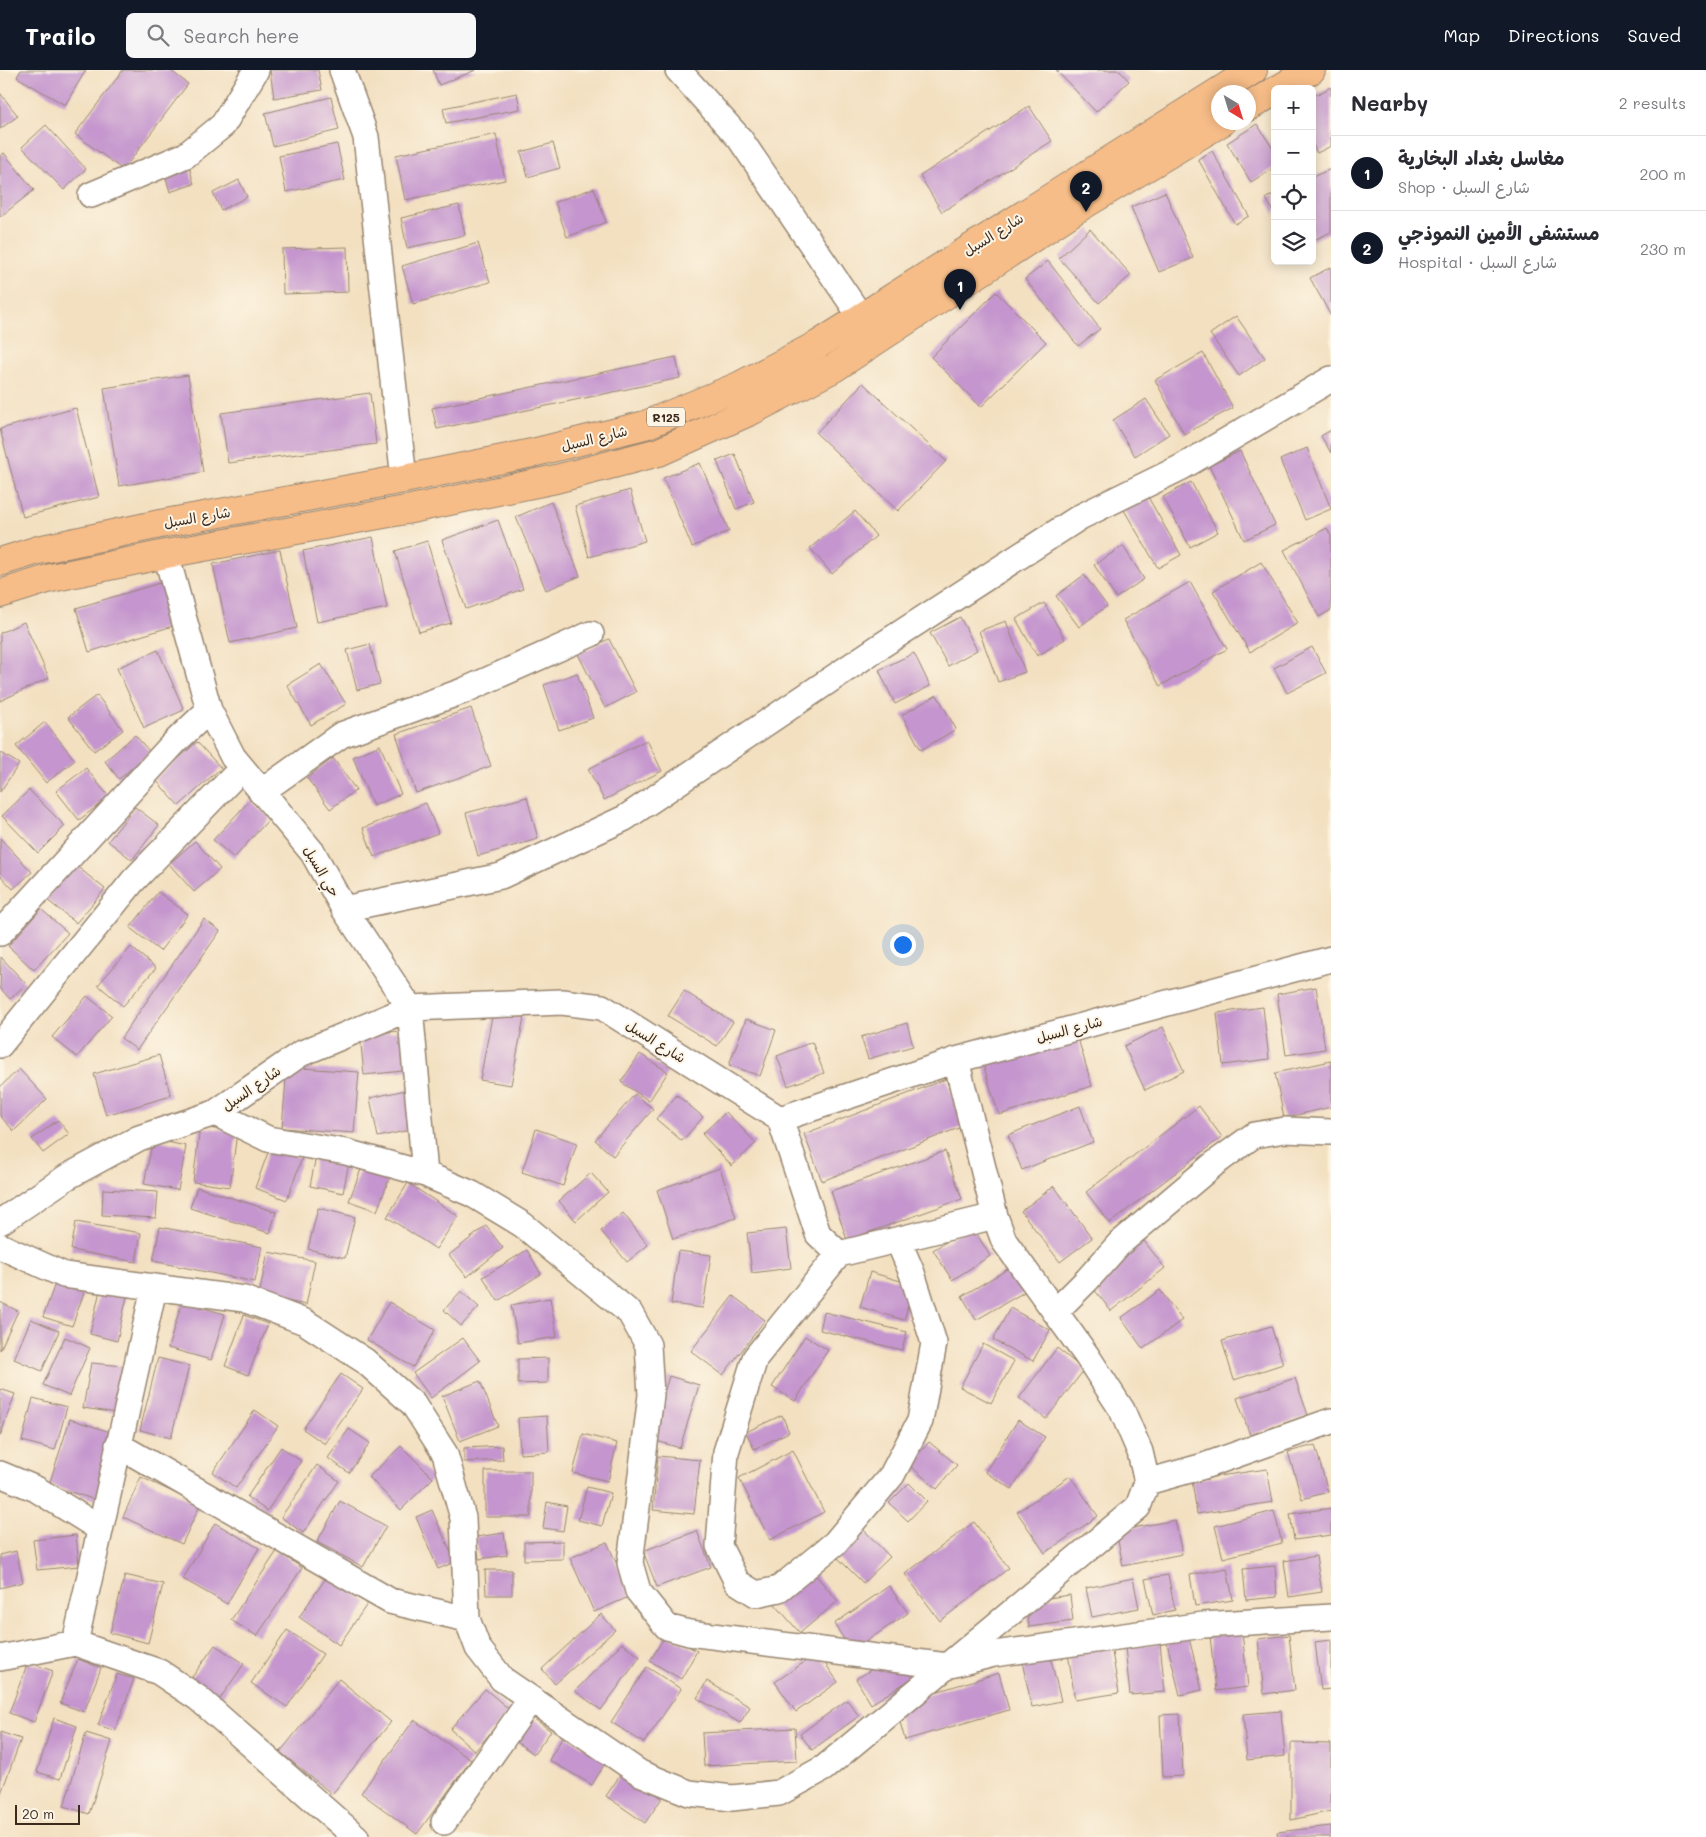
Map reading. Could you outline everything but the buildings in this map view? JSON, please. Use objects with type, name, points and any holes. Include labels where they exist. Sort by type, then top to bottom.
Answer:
[{"type":"main road","name":"شارع السبل","points":[[0,562],[38,550],[160,524],[404,479],[532,453],[645,425],[739,386],[819,344],[1252,70]]},
{"type":"main road","points":[[1286,85],[1311,70]]},
{"type":"main road","points":[[1256,103],[1271,94]]},
{"type":"main road","name":"شارع السبل","points":[[0,594],[51,578],[166,554],[411,509],[556,479],[659,452],[753,410],[834,368],[1075,210],[1211,129]]},
{"type":"street","points":[[91,195],[186,155],[224,125],[256,70]]},
{"type":"street","points":[[342,70],[366,137],[404,479]]},
{"type":"street","points":[[678,70],[740,139],[861,317]]},
{"type":"street","points":[[344,909],[501,876],[625,818],[879,647],[1080,517],[1182,467],[1331,379]]},
{"type":"street","name":"حي السبل","points":[[166,554],[209,710],[233,757],[313,853],[344,909],[410,1008],[425,1174]]},
{"type":"street","points":[[261,792],[341,735],[463,691],[591,634]]},
{"type":"street","points":[[0,933],[174,743],[209,710]]},
{"type":"street","points":[[0,1045],[133,881],[242,768]]},
{"type":"street","name":"شارع السبل","points":[[0,1222],[67,1177],[139,1138],[215,1113],[300,1054],[410,1008],[562,1002],[602,1007],[780,1119],[956,1060],[1331,959]]},
{"type":"street","points":[[0,1246],[64,1275],[244,1300],[305,1322],[365,1361],[413,1404],[445,1454],[463,1518],[467,1620],[478,1648],[502,1679],[640,1773],[689,1793],[732,1798],[779,1793],[824,1768],[1138,1507],[1147,1482],[1140,1452],[1122,1410],[1004,1241],[995,1216],[956,1060]]},
{"type":"street","points":[[215,1113],[268,1139],[346,1152],[425,1174],[472,1194],[523,1225],[630,1313],[648,1345],[651,1395],[630,1563],[638,1591],[667,1627],[690,1633],[947,1666],[994,1654],[1202,1625],[1331,1617]]},
{"type":"street","points":[[780,1119],[818,1234],[839,1254]]},
{"type":"street","points":[[1055,1312],[1119,1244],[1214,1164],[1254,1135],[1285,1130],[1331,1132]]},
{"type":"street","points":[[898,1240],[912,1273],[934,1343],[920,1421],[892,1475],[835,1543],[779,1589],[756,1594],[736,1582],[719,1546],[726,1452],[755,1358],[839,1254],[995,1216]]},
{"type":"street","points":[[75,1643],[99,1528],[154,1288]]},
{"type":"street","points":[[1147,1482],[1204,1466],[1331,1421]]},
{"type":"street","points":[[118,1446],[390,1601],[467,1620]]},
{"type":"street","points":[[0,1474],[36,1489],[99,1528]]},
{"type":"street","points":[[0,1658],[75,1643],[159,1672],[198,1698],[356,1837]]},
{"type":"street","points":[[444,1822],[531,1699]]},
{"type":"place","name":"مستشفى الأمين النموذجي","points":[[1086,212]]},
{"type":"place","name":"مغاسل بغداد البخارية","points":[[960,310]]}]
